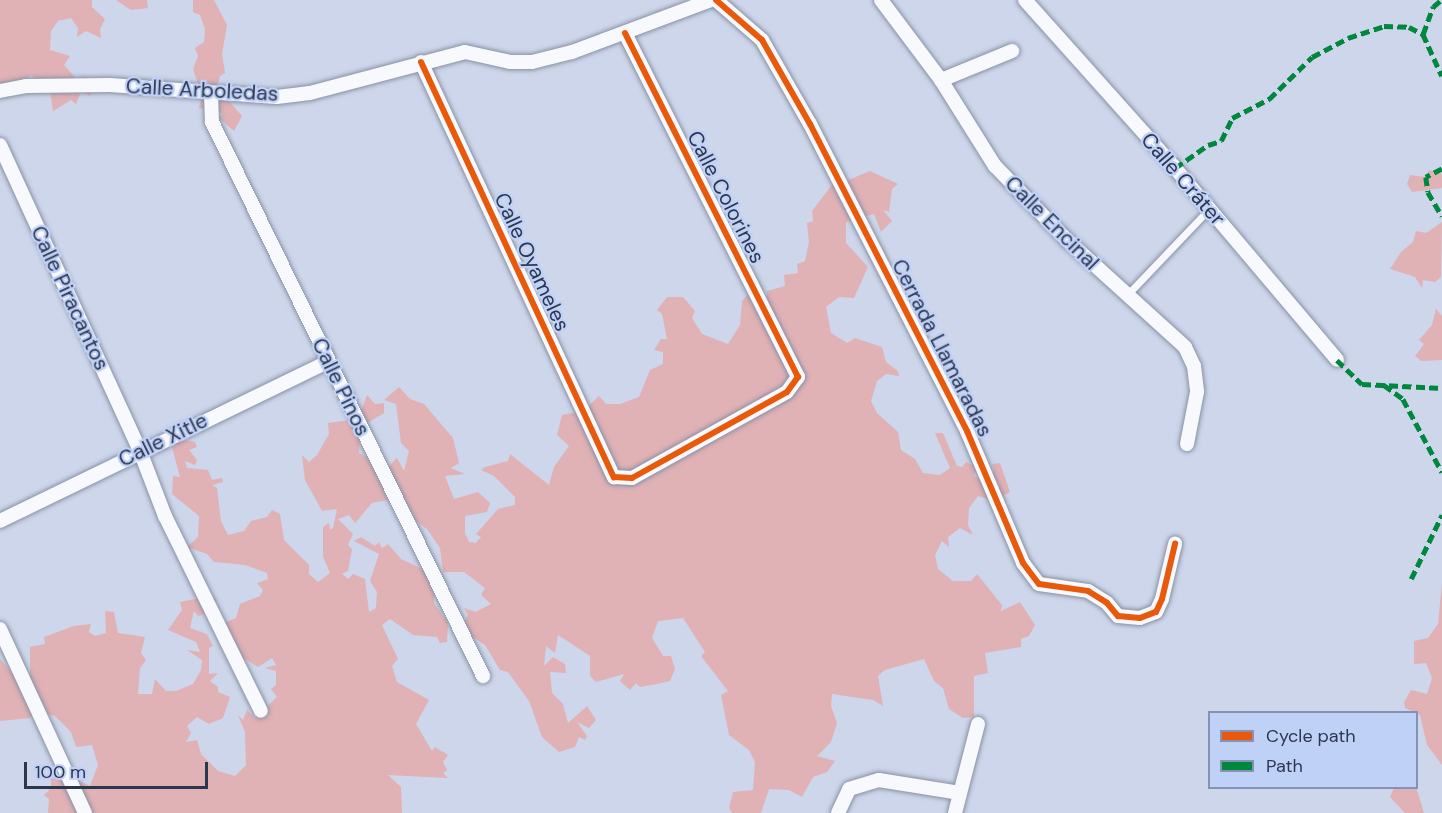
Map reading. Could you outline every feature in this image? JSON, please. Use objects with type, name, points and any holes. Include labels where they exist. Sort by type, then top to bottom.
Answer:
[{"type":"street","name":"Calle Arboledas","points":[[0,91],[26,86],[111,85],[277,97],[310,93],[465,52],[510,62],[532,62],[625,33],[711,0]]},
{"type":"street","name":"Cerrada Llamaradas","points":[[716,0],[762,40],[810,124],[967,431],[1023,563],[1039,584],[1088,591],[1107,603],[1118,616],[1140,618],[1156,612],[1162,599],[1175,544]]},
{"type":"street","name":"Calle Encinal","points":[[881,0],[941,80],[994,166],[1067,240],[1185,347],[1194,366],[1197,392],[1187,444]]},
{"type":"street","name":"Calle Cráter","points":[[1025,0],[1338,360]]},
{"type":"street","name":"Calle Colorines","points":[[614,477],[632,478],[787,392],[798,377],[625,33]]},
{"type":"street","points":[[941,80],[1011,51]]},
{"type":"street","name":"Calle Oyameles","points":[[421,62],[614,477]]},
{"type":"street","name":"Calle Pinos","points":[[211,94],[212,122],[483,676]]},
{"type":"street","name":"Calle Piracantos","points":[[0,145],[141,451],[165,516],[261,711]]},
{"type":"street","name":"Calle Xitle","points":[[0,521],[328,362]]},
{"type":"street","points":[[0,629],[85,813]]},
{"type":"street","points":[[955,813],[978,724]]},
{"type":"street","points":[[838,813],[849,789],[879,780],[960,794]]},
{"type":"lane","points":[[1127,295],[1209,209]]},
{"type":"shaded area","points":[[0,0],[92,0],[92,7],[105,19],[100,29],[101,38],[86,31],[77,37],[78,28],[71,18],[58,21],[51,31],[50,50],[70,56],[64,65],[81,84],[88,87],[82,76],[94,80],[95,89],[90,96],[81,91],[76,104],[71,100],[53,111],[50,90],[40,93],[32,75],[27,78],[30,87],[6,98],[3,92],[0,95]]},
{"type":"shaded area","points":[[116,0],[147,0],[148,8],[131,10]]},
{"type":"shaded area","points":[[193,0],[214,0],[227,25],[222,54],[225,73],[220,76],[217,87],[242,116],[234,131],[219,118],[223,114],[199,108],[204,88],[198,84],[193,69],[198,56],[195,48],[204,42],[205,29],[200,15],[193,12]]},
{"type":"shaded area","points":[[1429,170],[1442,174],[1442,188],[1412,192],[1407,184],[1410,175],[1426,177]]},
{"type":"shaded area","points":[[870,171],[898,184],[892,189],[889,212],[883,210],[892,221],[881,232],[874,214],[846,222],[846,243],[868,267],[854,298],[839,297],[826,307],[831,333],[847,343],[855,338],[882,347],[886,362],[898,371],[899,376],[886,374],[877,381],[871,401],[877,413],[898,432],[901,450],[915,459],[923,473],[940,475],[950,468],[935,433],[943,433],[957,466],[962,467],[966,462],[979,468],[973,475],[982,481],[994,471],[992,464],[1000,463],[1010,492],[994,501],[978,496],[969,508],[968,525],[973,535],[960,528],[948,537],[949,547],[942,541],[935,555],[938,569],[953,581],[971,581],[977,574],[1002,605],[1001,611],[1020,602],[1035,625],[1029,636],[1021,639],[1021,647],[985,653],[988,673],[974,676],[974,717],[963,718],[949,709],[943,688],[934,681],[924,659],[885,670],[878,676],[883,706],[873,700],[832,694],[831,706],[837,723],[831,742],[817,756],[835,761],[827,772],[813,777],[802,797],[789,790],[769,789],[761,813],[732,813],[729,808],[733,792],[753,790],[755,762],[749,750],[729,735],[721,695],[728,691],[701,656],[705,652],[683,618],[658,621],[652,638],[663,656],[671,656],[675,669],[670,681],[640,687],[636,683],[630,690],[620,681],[624,674],[596,682],[590,676],[590,656],[558,635],[555,653],[546,646],[544,666],[553,657],[565,664],[566,673],[550,672],[552,693],[563,704],[568,723],[587,706],[596,720],[589,728],[577,722],[587,736],[585,740],[579,737],[575,747],[559,752],[542,737],[529,701],[508,672],[500,670],[485,645],[460,629],[468,615],[464,608],[476,612],[491,604],[481,595],[485,588],[464,572],[443,572],[440,548],[427,529],[387,500],[372,503],[355,523],[349,515],[338,519],[353,534],[348,545],[352,549],[348,571],[342,574],[348,579],[353,574],[365,579],[369,612],[376,608],[377,592],[370,581],[379,554],[354,541],[361,537],[375,546],[379,542],[382,548],[388,544],[401,559],[420,568],[435,565],[434,603],[448,622],[447,642],[440,643],[437,637],[413,635],[390,619],[382,625],[398,659],[392,666],[397,682],[429,700],[416,724],[432,751],[435,747],[448,755],[443,762],[447,770],[443,773],[448,778],[388,775],[401,787],[402,813],[48,813],[49,799],[44,795],[51,788],[51,779],[58,775],[72,787],[82,782],[90,786],[98,765],[92,745],[76,747],[71,732],[55,716],[35,712],[30,718],[0,721],[0,659],[22,684],[30,675],[30,647],[45,644],[44,637],[74,626],[91,624],[89,632],[95,636],[106,633],[105,611],[114,612],[118,633],[145,637],[141,653],[146,660],[140,668],[138,694],[152,694],[155,679],[166,691],[176,691],[193,684],[201,670],[202,660],[187,650],[200,652],[196,642],[168,630],[182,610],[180,602],[212,596],[217,600],[214,612],[198,616],[194,611],[190,628],[207,634],[213,646],[209,648],[209,674],[218,673],[210,681],[218,687],[218,692],[230,697],[223,718],[209,724],[197,717],[187,726],[191,733],[186,742],[197,740],[201,754],[218,771],[235,776],[246,765],[245,732],[238,715],[243,720],[247,710],[255,718],[277,697],[271,689],[276,685],[276,671],[265,668],[276,665],[272,658],[258,667],[245,659],[233,660],[223,623],[236,618],[240,604],[260,596],[263,590],[257,583],[268,579],[267,573],[245,565],[214,562],[207,554],[187,547],[198,537],[199,516],[172,494],[173,476],[180,477],[172,447],[182,439],[195,442],[197,447],[189,450],[197,460],[195,465],[185,461],[187,468],[208,470],[212,480],[222,478],[223,482],[212,485],[217,488],[221,521],[228,535],[244,531],[251,521],[267,517],[272,510],[280,514],[284,540],[309,565],[309,574],[318,582],[330,573],[323,557],[323,527],[329,523],[330,530],[333,528],[337,509],[322,511],[305,480],[302,455],[309,462],[317,455],[329,434],[328,423],[350,420],[346,416],[361,411],[367,395],[375,404],[384,403],[384,413],[366,424],[360,436],[359,453],[387,468],[397,458],[404,471],[409,451],[401,443],[396,404],[384,400],[399,387],[410,399],[424,404],[453,438],[459,463],[451,468],[465,474],[445,476],[454,499],[478,492],[490,503],[487,512],[465,516],[465,533],[469,542],[476,543],[481,537],[476,534],[498,509],[515,505],[515,497],[494,476],[481,470],[508,461],[510,454],[549,485],[554,467],[569,446],[557,435],[562,415],[583,411],[599,396],[606,404],[620,404],[639,397],[650,370],[663,364],[663,352],[654,350],[661,339],[667,339],[662,314],[657,310],[667,297],[683,297],[695,311],[692,318],[702,334],[728,344],[740,325],[742,301],[748,294],[767,300],[767,291],[785,286],[784,275],[798,273],[797,264],[805,261],[809,242],[807,223],[813,221],[812,211],[838,177],[846,181]]},
{"type":"shaded area","points":[[1442,222],[1441,277],[1435,282],[1423,280],[1422,288],[1415,277],[1390,269],[1401,252],[1413,242],[1416,231],[1426,233]]},
{"type":"shaded area","points":[[1436,309],[1442,316],[1442,360],[1421,361],[1415,356],[1424,344],[1419,340],[1432,325]]},
{"type":"shaded area","points":[[1442,583],[1442,765],[1427,745],[1418,711],[1405,708],[1404,702],[1411,690],[1427,694],[1432,678],[1426,663],[1414,664],[1414,641],[1428,638],[1438,624]]},
{"type":"shaded area","points":[[1394,789],[1417,789],[1424,813],[1405,813],[1390,797]]},
{"type":"marked path","points":[[1423,34],[1433,7],[1441,0]]},
{"type":"marked path","points":[[1175,168],[1208,145],[1221,141],[1232,118],[1269,99],[1312,57],[1348,38],[1384,26],[1409,27],[1423,34],[1442,76]]},
{"type":"marked path","points":[[1442,169],[1426,177],[1428,192],[1442,216]]},
{"type":"marked path","points":[[1337,360],[1362,384],[1442,388]]},
{"type":"marked path","points":[[1384,385],[1403,399],[1442,472]]},
{"type":"marked path","points":[[1411,579],[1442,515]]},
{"type":"cycle path","points":[[716,0],[762,40],[810,124],[967,431],[1023,563],[1039,584],[1088,591],[1107,603],[1118,616],[1140,618],[1156,612],[1162,599],[1175,544]]},
{"type":"cycle path","points":[[421,62],[614,477],[632,478],[787,392],[798,377],[625,33]]}]
